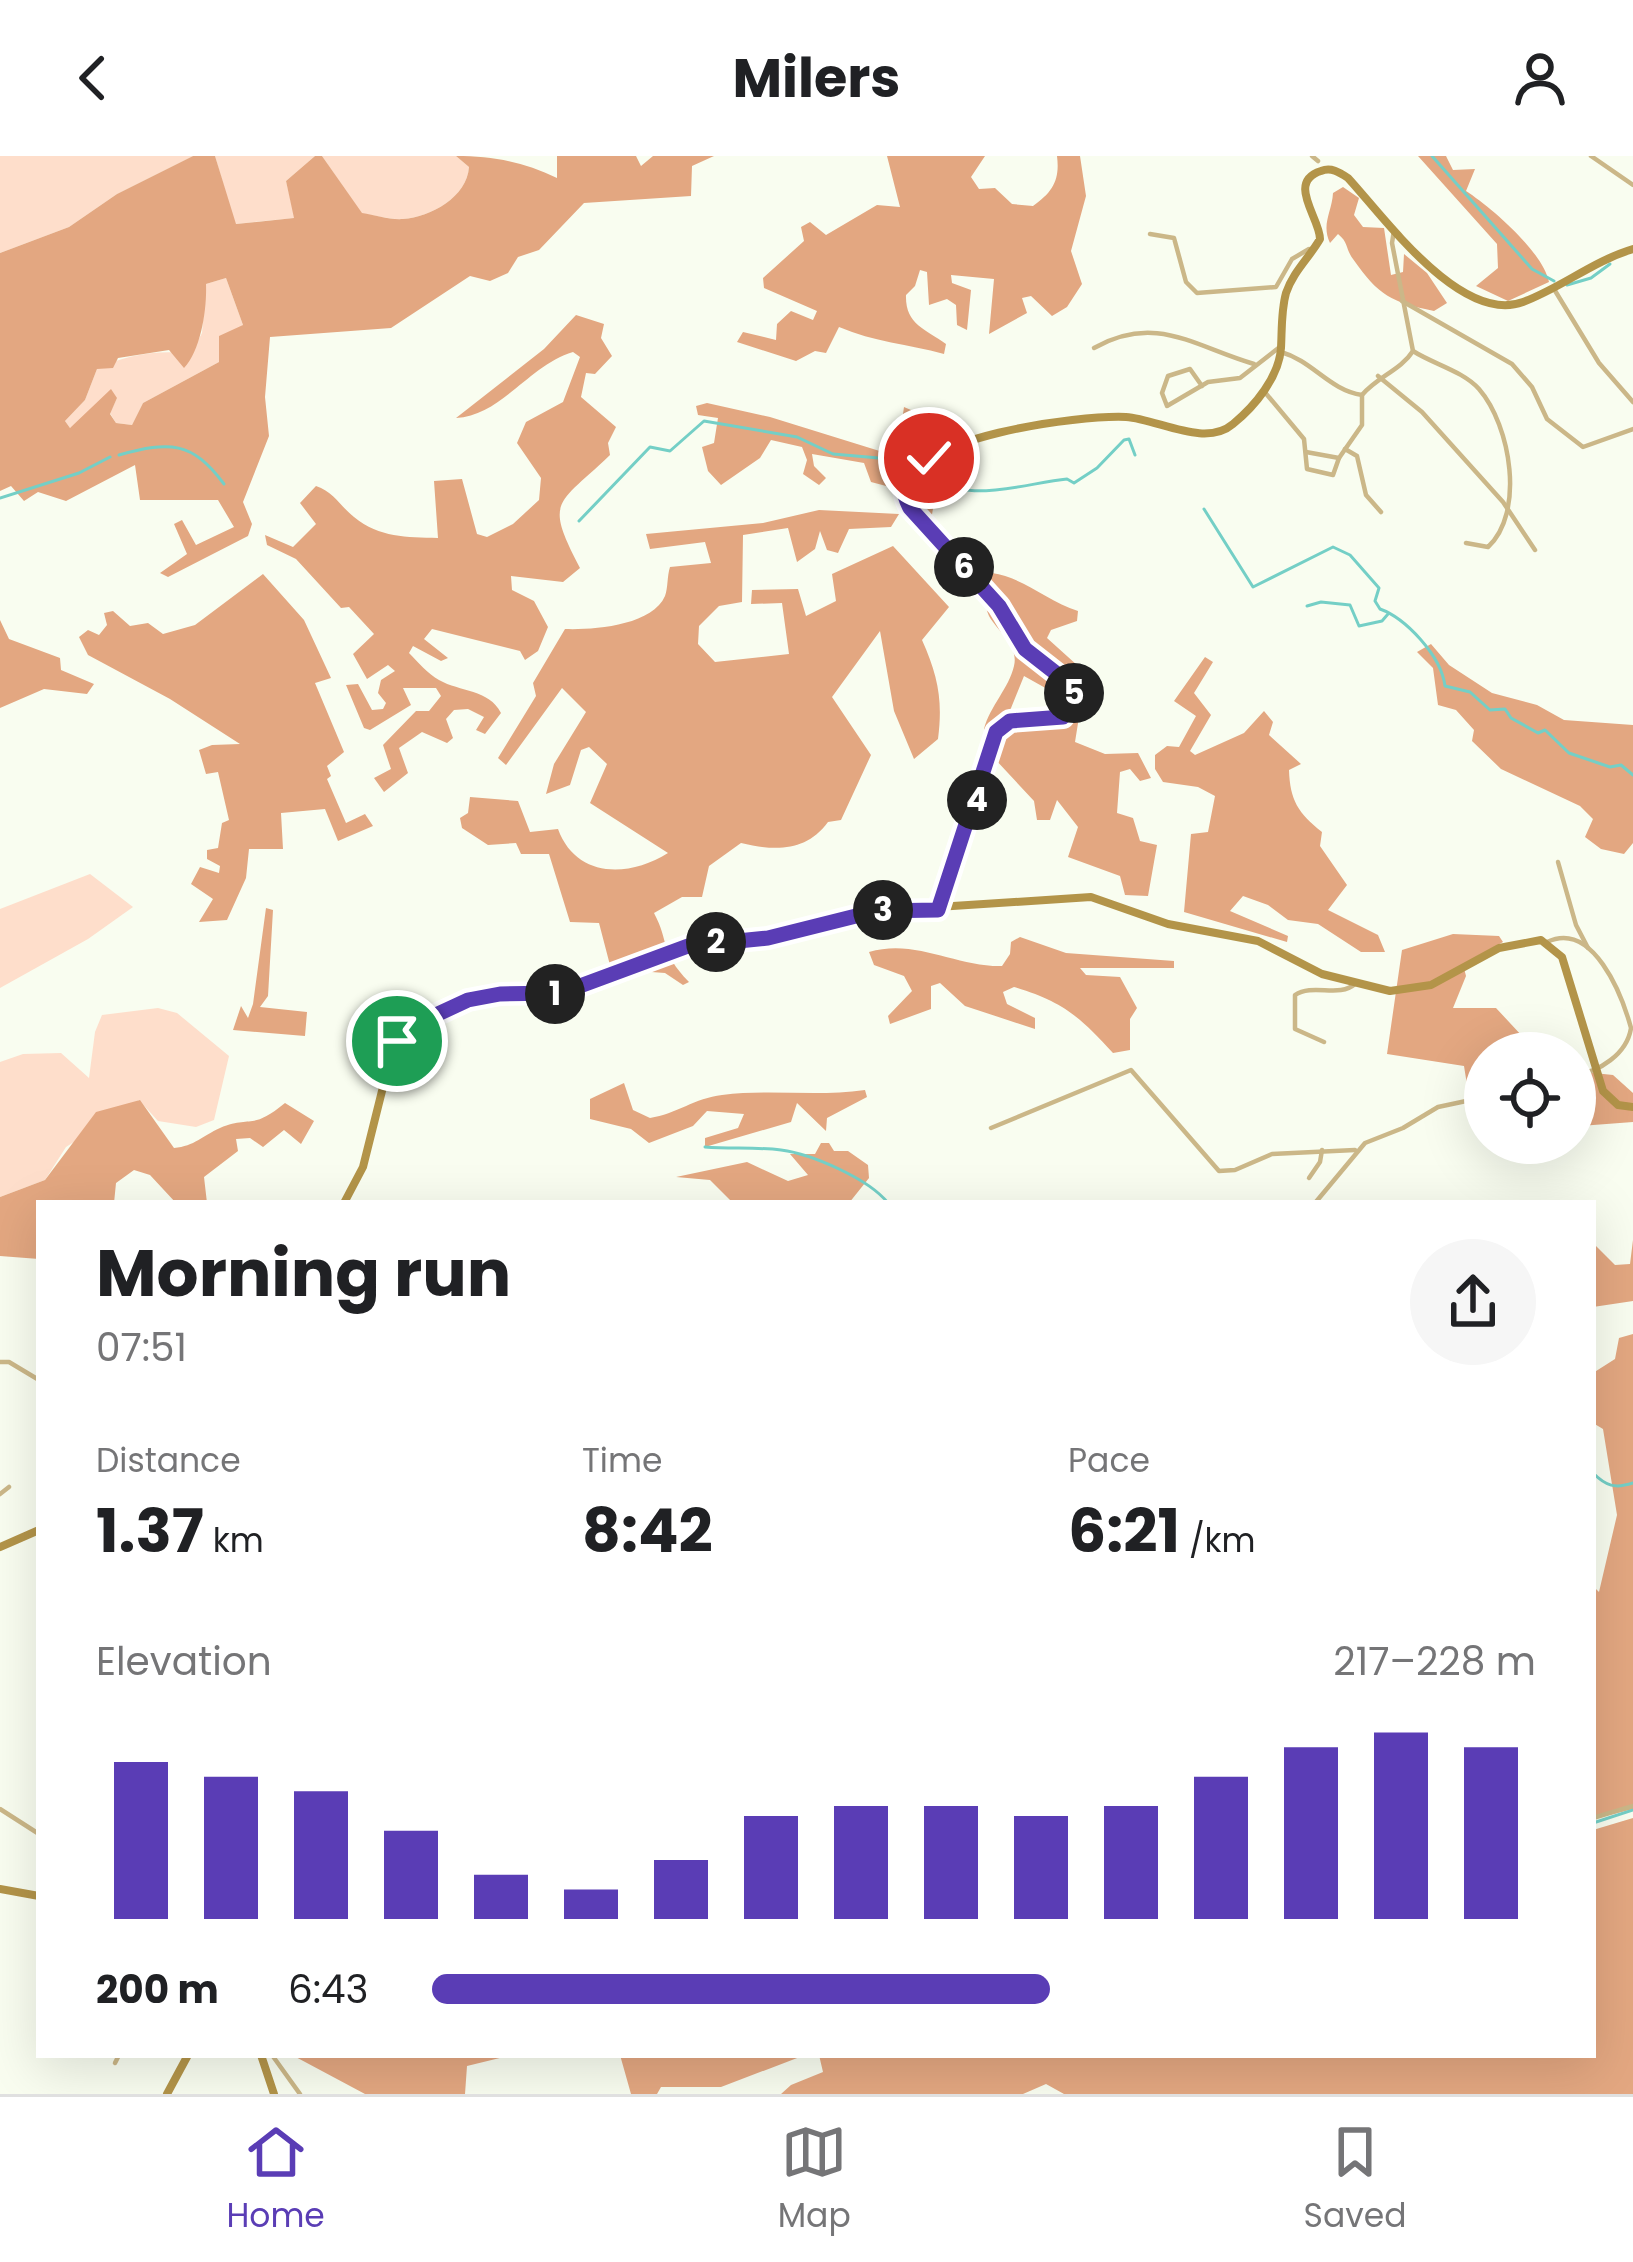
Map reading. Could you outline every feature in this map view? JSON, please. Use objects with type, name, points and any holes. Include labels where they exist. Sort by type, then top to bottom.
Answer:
[{"type":"street","points":[[1591,156],[1633,185]]},
{"type":"street","points":[[938,910],[996,732],[1010,721],[1063,717],[1070,711],[1074,694],[1066,678],[1025,649],[999,606],[910,508],[903,492],[906,476],[929,458],[1002,431],[1124,417],[1216,432],[1233,424],[1276,370],[1285,297],[1321,232],[1304,194],[1317,161],[1348,178],[1439,277],[1487,302],[1510,306],[1633,249]]},
{"type":"street","points":[[1395,229],[1392,243],[1413,351],[1468,380],[1487,402],[1502,438],[1508,509],[1503,533],[1488,548],[1466,542]]},
{"type":"street","points":[[1150,234],[1174,238],[1186,282],[1197,293],[1276,287],[1292,260],[1315,249]]},
{"type":"street","points":[[1553,288],[1599,363],[1633,402]]},
{"type":"street","points":[[1402,301],[1512,364],[1532,387],[1547,419],[1582,447],[1633,429]]},
{"type":"street","points":[[1094,348],[1114,336],[1166,331],[1254,364]]},
{"type":"street","points":[[1281,349],[1336,388],[1362,395]]},
{"type":"street","points":[[1202,386],[1190,369],[1168,376],[1162,393],[1167,406],[1202,386],[1240,378],[1281,349]]},
{"type":"street","points":[[1263,390],[1300,432],[1305,465],[1336,473],[1339,458],[1362,425],[1362,395],[1378,376],[1403,363],[1413,351]]},
{"type":"street","points":[[1378,376],[1421,412],[1508,509],[1535,550]]},
{"type":"street","points":[[1345,449],[1358,456],[1366,495],[1381,512]]},
{"type":"street","points":[[1306,452],[1339,458]]},
{"type":"street","points":[[1558,862],[1576,925],[1607,972],[1631,1028],[1621,1052],[1596,1070]]},
{"type":"street","points":[[349,1200],[363,1167],[397,1041],[412,1026],[468,1000],[561,993],[688,946],[768,938],[876,911],[1076,898],[1105,900],[1168,924],[1258,941],[1322,974],[1390,992],[1419,988],[1498,948],[1526,940],[1546,942],[1561,937],[1588,947]]},
{"type":"street","points":[[1546,942],[1564,962],[1584,1032]]},
{"type":"street","points":[[1324,1042],[1294,1029],[1295,994],[1307,989],[1347,991],[1355,984]]},
{"type":"street","points":[[991,1128],[1131,1070],[1220,1172],[1272,1154],[1355,1150]]},
{"type":"street","points":[[1596,1073],[1612,1101],[1633,1107]]},
{"type":"street","points":[[1317,1200],[1355,1150],[1438,1107],[1464,1101]]},
{"type":"street","points":[[1309,1178],[1321,1162],[1322,1150]]},
{"type":"street","points":[[2,1362],[36,1379]]},
{"type":"street","points":[[0,1494],[9,1487]]},
{"type":"street","points":[[0,1547],[36,1531]]},
{"type":"street","points":[[1596,1817],[1633,1806]]},
{"type":"street","points":[[0,1809],[36,1832]]},
{"type":"street","points":[[0,1888],[36,1895]]},
{"type":"street","points":[[115,2062],[117,2058]]},
{"type":"street","points":[[167,2094],[185,2058]]},
{"type":"street","points":[[262,2058],[274,2094]]},
{"type":"street","points":[[274,2058],[300,2094]]},
{"type":"shaded area","points":[[0,156],[193,156],[117,194],[69,227],[0,253]]},
{"type":"shaded area","points":[[193,156],[215,156],[236,224],[294,218],[286,181],[315,156],[322,156],[362,213],[403,219],[436,210],[462,188],[469,167],[456,156],[508,161],[557,178],[557,156],[636,156],[641,166],[653,156],[714,156],[692,166],[691,196],[584,203],[539,250],[518,257],[508,273],[490,281],[470,276],[391,328],[270,337],[265,397],[269,436],[243,502],[252,524],[248,536],[168,577],[160,573],[187,554],[174,524],[182,520],[196,545],[234,527],[218,500],[140,500],[135,465],[66,501],[38,492],[24,501],[11,486],[0,491],[0,253],[69,227],[117,194]],"holes":[[[226,278],[243,325],[219,336],[219,362],[143,403],[132,425],[116,423],[110,414],[117,398],[111,389],[70,428],[65,421],[85,400],[97,369],[113,368],[118,358],[169,350],[184,368],[202,329],[206,284]]]},
{"type":"shaded area","points":[[215,156],[315,156],[286,181],[295,218],[235,224]]},
{"type":"shaded area","points":[[322,156],[456,156],[469,167],[462,188],[446,204],[425,214],[393,219],[362,214]]},
{"type":"shaded area","points":[[887,156],[985,156],[971,177],[979,189],[995,188],[1012,204],[1033,206],[1054,185],[1057,156],[1080,156],[1086,196],[1071,251],[1082,284],[1067,307],[1052,316],[1031,296],[1022,298],[1027,313],[989,334],[994,279],[951,275],[952,283],[971,290],[967,330],[957,325],[956,305],[947,299],[929,305],[927,272],[920,270],[906,295],[909,313],[946,344],[944,354],[839,327],[826,353],[815,351],[796,361],[737,342],[743,332],[776,340],[777,324],[791,311],[813,320],[817,311],[764,288],[763,278],[804,241],[801,227],[810,222],[826,235],[877,205],[900,207]]},
{"type":"shaded area","points":[[1418,156],[1446,156],[1453,170],[1475,169],[1466,191],[1527,245],[1549,282],[1508,301],[1476,286],[1498,268],[1497,244]]},
{"type":"shaded area","points":[[1343,187],[1359,198],[1354,215],[1363,227],[1384,228],[1391,275],[1403,272],[1404,254],[1427,273],[1447,303],[1434,311],[1396,300],[1371,281],[1338,234],[1330,243],[1327,224],[1333,193]]},
{"type":"shaded area","points":[[226,278],[243,325],[219,362],[143,403],[132,425],[116,423],[110,413],[117,398],[70,428],[65,421],[85,400],[97,369],[143,354],[191,354],[202,333],[206,284]]},
{"type":"shaded area","points":[[576,315],[604,324],[601,338],[612,356],[595,374],[586,373],[581,397],[616,427],[608,443],[610,455],[562,505],[562,528],[580,568],[563,582],[511,576],[512,590],[534,601],[548,627],[538,651],[525,660],[520,651],[432,629],[424,639],[448,658],[441,661],[413,646],[409,653],[431,675],[482,695],[501,713],[485,734],[476,730],[484,717],[468,709],[454,710],[446,719],[453,738],[447,743],[422,732],[399,748],[408,773],[384,792],[374,778],[391,769],[383,745],[416,711],[429,711],[441,696],[436,688],[403,688],[411,705],[370,730],[364,728],[346,685],[358,684],[372,710],[383,709],[386,703],[378,693],[381,680],[395,671],[388,665],[367,679],[353,654],[374,634],[349,607],[341,608],[296,559],[267,545],[265,535],[293,547],[316,524],[300,503],[316,486],[374,529],[438,538],[434,481],[462,479],[477,534],[487,537],[513,524],[539,500],[541,478],[517,443],[526,422],[563,402],[580,357],[573,352],[557,358],[487,409],[456,418],[544,349]]},
{"type":"shaded area","points":[[707,403],[886,453],[898,448],[904,407],[925,416],[922,482],[936,492],[931,520],[909,492],[871,482],[864,463],[812,454],[814,466],[826,478],[819,485],[803,474],[807,460],[802,447],[771,440],[760,458],[721,485],[708,471],[702,447],[714,443],[718,418],[698,415],[696,406]]},
{"type":"shaded area","points":[[819,510],[899,514],[891,527],[849,529],[838,553],[827,550],[820,531],[815,549],[797,562],[788,528],[743,535],[742,602],[719,606],[699,626],[698,644],[715,662],[789,654],[782,603],[751,604],[752,590],[798,589],[806,616],[836,601],[832,574],[893,546],[949,607],[922,640],[938,688],[938,739],[914,759],[894,711],[880,631],[832,697],[871,755],[841,820],[828,822],[810,839],[789,847],[741,843],[709,866],[702,897],[682,897],[654,913],[669,954],[689,982],[683,985],[665,973],[611,969],[599,923],[570,922],[549,854],[521,854],[516,843],[488,845],[462,828],[460,818],[468,813],[470,797],[518,801],[530,832],[558,829],[566,845],[590,865],[636,867],[668,853],[590,803],[607,764],[589,747],[581,750],[570,785],[546,794],[554,764],[586,712],[562,688],[506,765],[498,758],[536,696],[533,683],[565,629],[635,620],[665,596],[670,567],[711,563],[705,542],[650,549],[646,534],[763,523]]},
{"type":"shaded area","points":[[992,573],[1078,611],[1077,621],[1051,630],[1047,638],[1088,675],[1089,692],[1050,708],[1049,690],[1024,676],[1007,718],[988,734],[984,729],[1015,658],[987,612],[982,576]]},
{"type":"shaded area","points":[[263,574],[304,620],[331,678],[315,683],[344,752],[327,766],[331,776],[327,779],[346,823],[365,814],[373,826],[338,841],[325,809],[281,813],[283,849],[249,849],[246,878],[227,920],[199,922],[213,899],[191,884],[200,867],[219,873],[220,866],[207,859],[207,850],[218,848],[222,823],[229,820],[218,772],[206,774],[199,750],[240,744],[88,655],[79,637],[88,630],[99,635],[107,625],[104,613],[113,611],[130,626],[148,623],[163,634],[195,625]]},
{"type":"shaded area","points":[[0,620],[9,639],[60,658],[61,670],[94,684],[87,694],[44,689],[0,708]]},
{"type":"shaded area","points":[[1431,644],[1449,665],[1492,693],[1537,705],[1564,720],[1633,725],[1633,843],[1624,854],[1601,849],[1585,837],[1593,819],[1580,806],[1501,769],[1472,741],[1474,730],[1456,710],[1438,705],[1433,668],[1417,652]]},
{"type":"shaded area","points":[[1205,657],[1213,662],[1194,693],[1211,715],[1190,751],[1195,755],[1244,733],[1264,711],[1273,722],[1269,735],[1301,764],[1289,770],[1297,805],[1322,832],[1320,846],[1347,885],[1328,910],[1378,935],[1385,952],[1361,952],[1318,924],[1288,920],[1268,905],[1243,896],[1230,911],[1288,936],[1287,942],[1184,912],[1191,834],[1208,832],[1215,796],[1198,787],[1163,782],[1155,769],[1155,755],[1167,746],[1179,747],[1196,716],[1174,701]]},
{"type":"shaded area","points":[[1079,717],[1075,742],[1105,754],[1138,753],[1151,778],[1140,781],[1130,769],[1120,772],[1117,813],[1133,818],[1140,841],[1157,845],[1148,896],[1125,895],[1120,876],[1068,857],[1078,827],[1057,800],[1050,820],[1037,820],[1034,801],[994,758],[999,738],[1012,726],[1060,729]]},
{"type":"shaded area","points":[[90,874],[133,907],[88,939],[0,988],[0,909]]},
{"type":"shaded area","points":[[266,908],[273,910],[268,996],[260,1007],[307,1012],[305,1036],[233,1030],[241,1006],[248,1018],[253,1004]]},
{"type":"shaded area","points":[[1453,934],[1499,936],[1503,942],[1463,964],[1466,976],[1453,1008],[1496,1008],[1518,1032],[1464,1032],[1464,1066],[1387,1054],[1402,950]]},
{"type":"shaded area","points":[[1020,937],[1066,953],[1174,961],[1174,968],[1080,968],[1086,975],[1120,977],[1137,1008],[1130,1019],[1130,1050],[1113,1053],[1069,1012],[1014,987],[1003,992],[1007,1004],[1035,1018],[1035,1029],[965,1006],[940,983],[931,986],[931,1009],[890,1024],[888,1016],[912,991],[904,976],[874,965],[869,952],[903,948],[1002,966],[1011,942]]},
{"type":"shaded area","points":[[158,1008],[177,1013],[229,1056],[214,1120],[196,1127],[158,1121],[139,1100],[66,1147],[45,1180],[0,1197],[0,1062],[23,1054],[61,1053],[89,1078],[102,1015]]},
{"type":"shaded area","points":[[1596,1073],[1613,1075],[1633,1093],[1633,1122],[1596,1125]]},
{"type":"shaded area","points":[[624,1083],[633,1110],[650,1118],[722,1095],[865,1090],[867,1097],[827,1118],[826,1131],[797,1103],[791,1122],[705,1147],[705,1138],[738,1128],[744,1114],[707,1111],[693,1126],[649,1143],[631,1129],[590,1119],[590,1099]]},
{"type":"shaded area","points":[[140,1100],[174,1148],[231,1124],[258,1120],[285,1103],[314,1121],[301,1144],[284,1130],[263,1147],[250,1138],[236,1139],[238,1151],[204,1177],[207,1200],[173,1200],[150,1175],[134,1170],[116,1183],[114,1200],[36,1200],[36,1259],[0,1256],[0,1197],[45,1180],[96,1112]]},
{"type":"shaded area","points":[[821,1143],[829,1143],[834,1151],[848,1151],[868,1165],[869,1178],[851,1200],[730,1200],[710,1180],[676,1177],[747,1162],[788,1181],[808,1175],[790,1154],[815,1154]]},
{"type":"shaded area","points":[[1633,1240],[1633,1301],[1596,1307],[1596,1246],[1615,1265],[1630,1264]]},
{"type":"shaded area","points":[[1633,1334],[1633,1809],[1596,1818],[1596,1589],[1599,1592],[1617,1515],[1603,1429],[1596,1425],[1596,1371],[1615,1359],[1619,1338]]},
{"type":"shaded area","points":[[1633,1818],[1633,2094],[1064,2094],[1046,2084],[1023,2094],[781,2094],[823,2072],[820,2058],[1596,2058],[1596,1829]]},
{"type":"shaded area","points":[[298,2058],[500,2058],[467,2066],[465,2094],[365,2094]]},
{"type":"shaded area","points":[[621,2058],[797,2058],[721,2087],[661,2087],[657,2094],[631,2094]]},
{"type":"waterway","points":[[1432,156],[1532,269],[1554,281]]},
{"type":"waterway","points":[[1567,285],[1591,278],[1610,264]]},
{"type":"waterway","points":[[579,521],[650,447],[670,451],[704,421],[797,437],[833,454],[913,461]]},
{"type":"waterway","points":[[921,471],[954,488],[991,490],[1067,479],[1074,483],[1097,468],[1124,440],[1129,439],[1135,455]]},
{"type":"waterway","points":[[119,455],[179,448],[201,459],[224,484]]},
{"type":"waterway","points":[[0,498],[79,473],[110,457]]},
{"type":"waterway","points":[[1204,509],[1253,587],[1333,547],[1350,555],[1379,588],[1375,601],[1380,609],[1410,629],[1429,650],[1445,686],[1470,692],[1490,710],[1505,709],[1511,718],[1538,733],[1545,730],[1569,753],[1610,767],[1621,765],[1633,775]]},
{"type":"waterway","points":[[1307,606],[1321,602],[1350,605],[1359,626],[1382,621],[1388,614]]},
{"type":"waterway","points":[[705,1147],[794,1152],[839,1169],[885,1200]]},
{"type":"waterway","points":[[1596,1476],[1611,1485],[1633,1483]]},
{"type":"waterway","points":[[1596,1822],[1633,1810]]},
{"type":"route","points":[[397,1041],[412,1026],[468,1000],[574,990],[688,946],[768,938],[876,911],[938,910],[996,732],[1010,721],[1063,717],[1070,711],[1074,694],[1066,678],[1025,649],[999,606],[905,500],[906,476],[929,458]]}]
